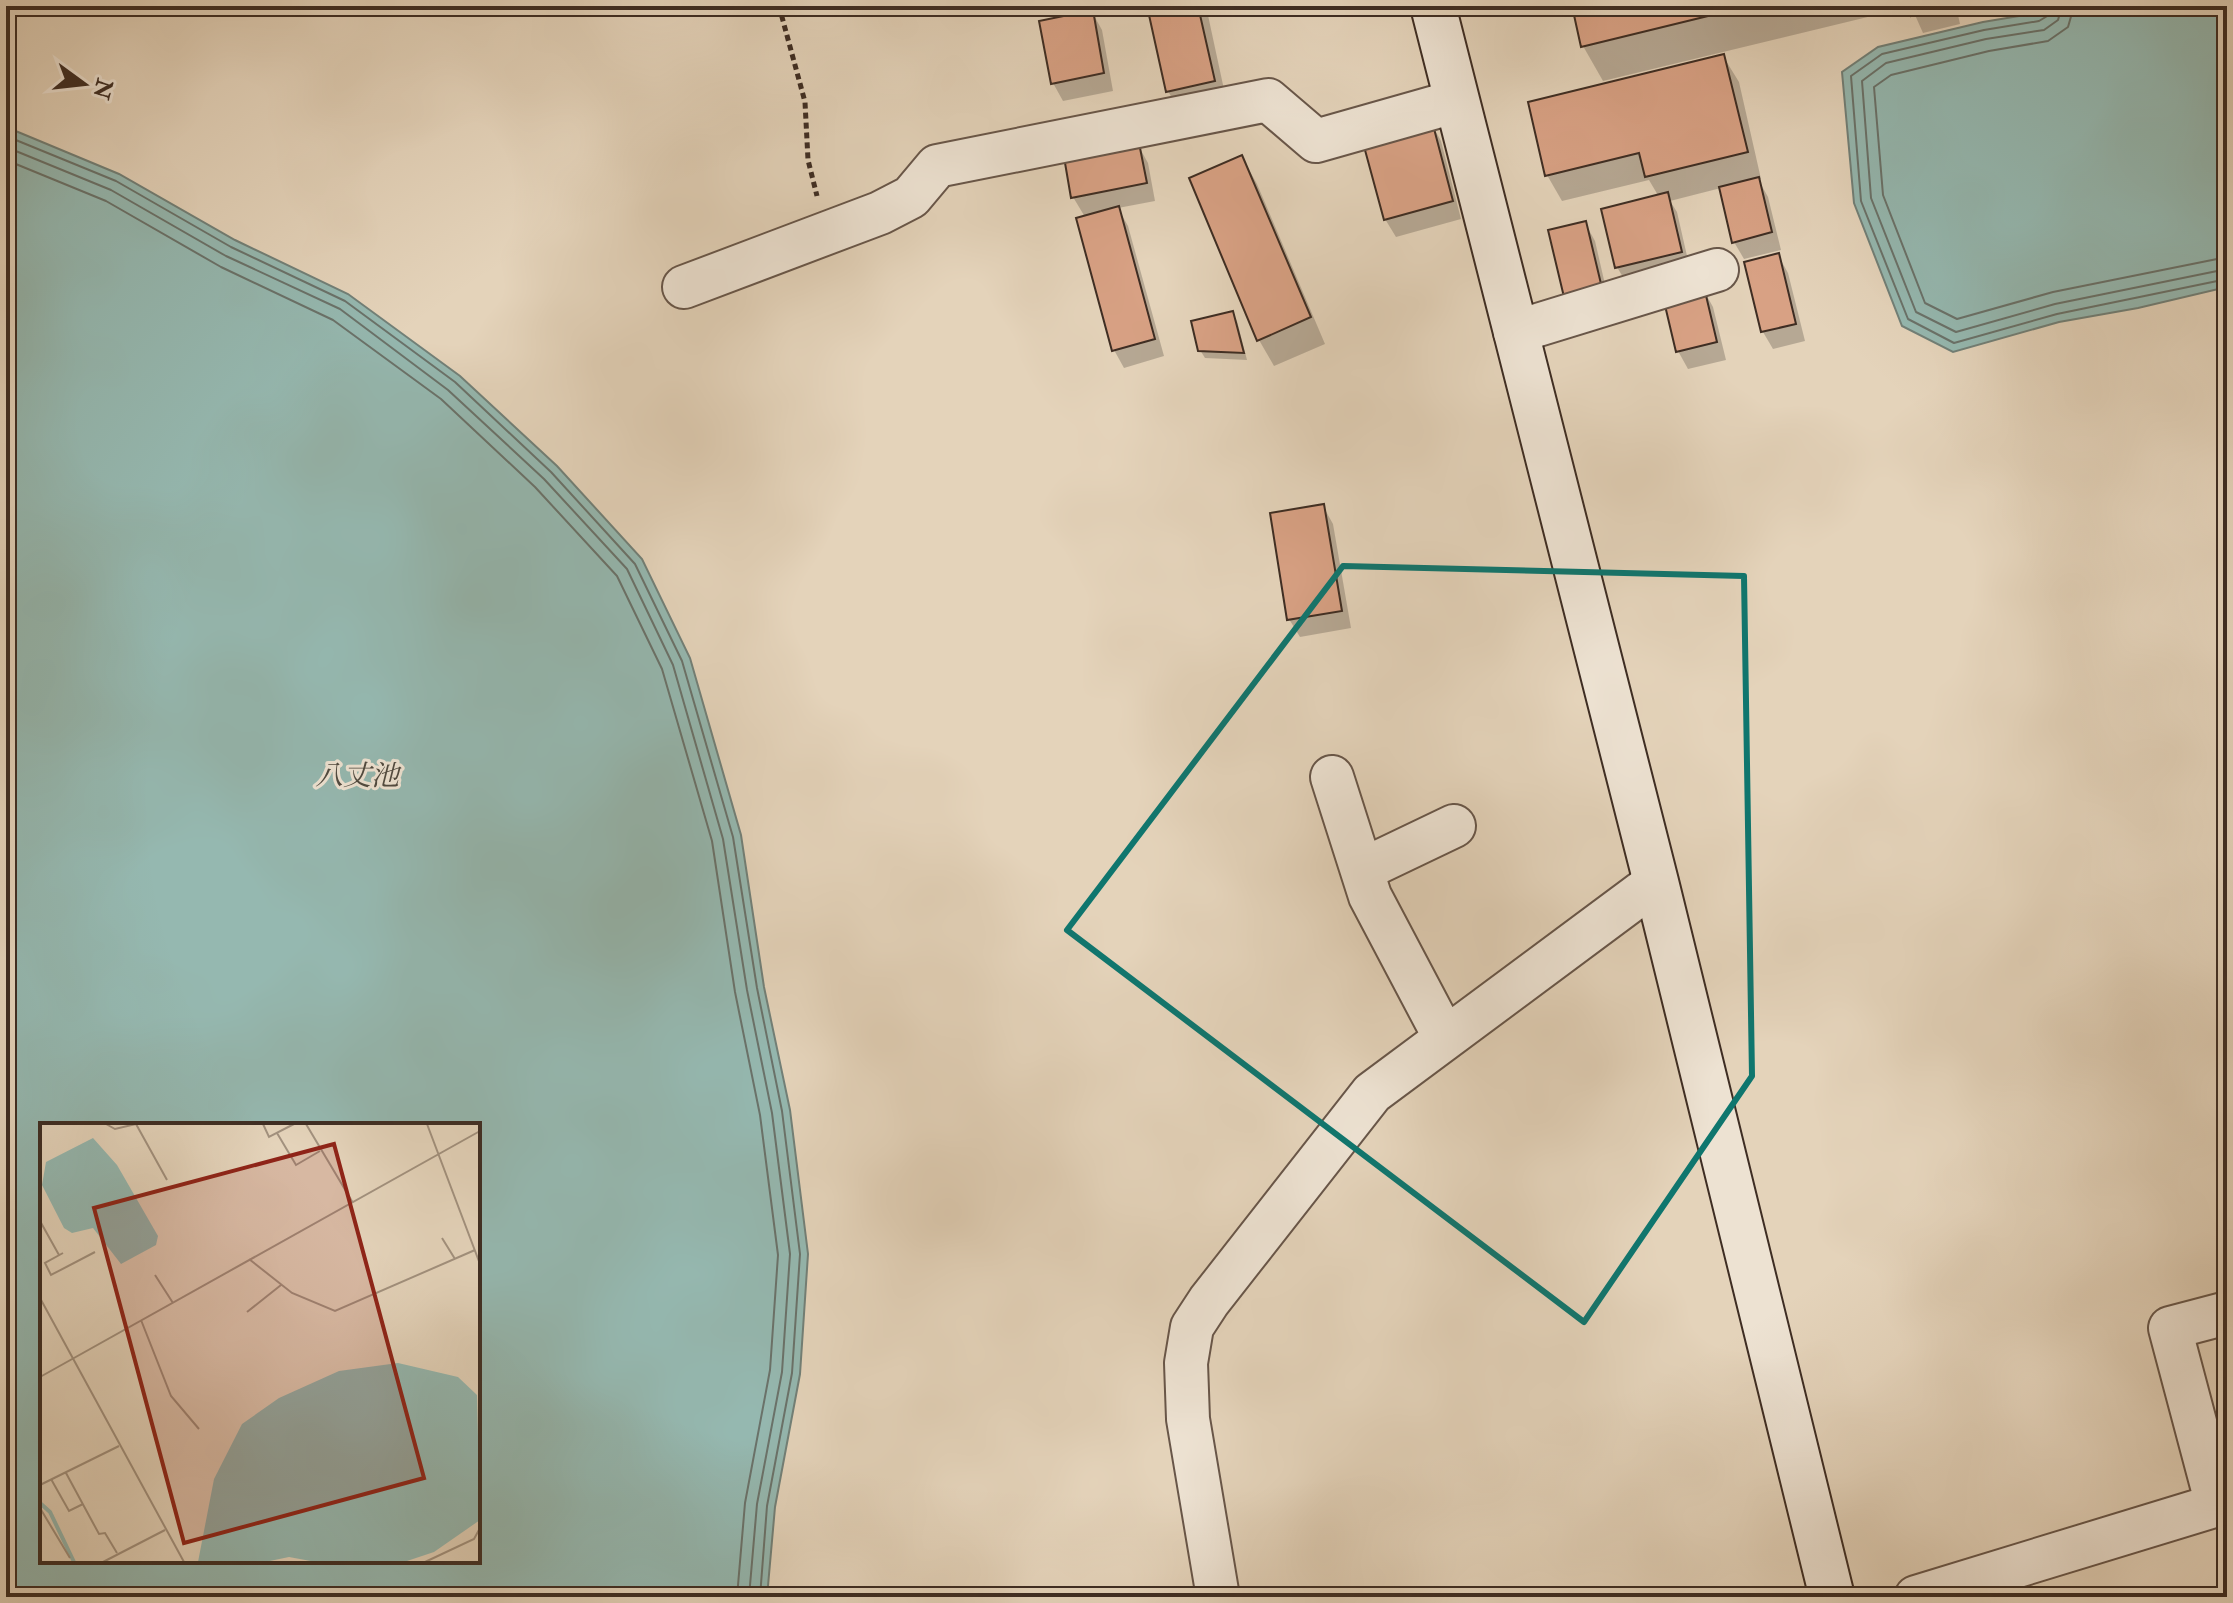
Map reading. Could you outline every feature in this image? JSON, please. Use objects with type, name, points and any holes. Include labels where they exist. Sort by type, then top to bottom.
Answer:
[{"type":"street","points":[[1433,6],[1656,882],[1832,1597]]},
{"type":"street","points":[[684,287],[880,213],[911,197],[937,166],[1268,100],[1316,141],[1457,101]]},
{"type":"street","points":[[1515,332],[1717,270]]},
{"type":"street","points":[[1332,777],[1370,896],[1445,1038]]},
{"type":"street","points":[[1362,870],[1454,826]]},
{"type":"street","points":[[1218,1597],[1188,1419],[1186,1363],[1192,1327],[1372,1093],[1656,882]]},
{"type":"street","points":[[1916,1597],[2222,1504],[2170,1328],[2227,1313]]},
{"type":"path","points":[[779,6],[805,102],[808,160],[826,234]]},
{"type":"highlighted area","points":[[1343,566],[1744,576],[1752,1076],[1584,1322],[1067,930]]},
{"type":"water","points":[[2048,6],[2227,6],[2227,287],[2138,308],[2059,322],[1953,352],[1902,326],[1854,203],[1842,72],[1878,47],[1983,22],[2037,13]]},
{"type":"water","name":"八丈池","points":[[6,127],[119,174],[235,240],[348,294],[460,376],[557,466],[642,559],[690,658],[741,835],[764,987],[790,1110],[808,1254],[800,1374],[775,1507],[767,1597],[6,1597]]},
{"type":"building","points":[[1147,6],[1198,6],[1215,81],[1166,92]]},
{"type":"building","points":[[1572,6],[1749,6],[1581,47]]},
{"type":"building","points":[[1909,6],[1952,6],[1911,16]]},
{"type":"building","points":[[1093,10],[1104,73],[1051,84],[1039,21]]},
{"type":"building","points":[[1724,54],[1748,152],[1645,177],[1639,153],[1545,176],[1528,102]]},
{"type":"building","points":[[1432,121],[1453,201],[1384,220],[1362,139]]},
{"type":"building","points":[[1139,143],[1147,183],[1071,198],[1064,157]]},
{"type":"building","points":[[1242,155],[1311,317],[1257,341],[1189,178]]},
{"type":"building","points":[[1759,177],[1772,232],[1732,243],[1719,187]]},
{"type":"building","points":[[1668,192],[1682,252],[1615,268],[1601,209]]},
{"type":"building","points":[[1119,206],[1155,339],[1112,351],[1076,218]]},
{"type":"building","points":[[1586,221],[1602,288],[1564,297],[1548,230]]},
{"type":"building","points":[[1779,253],[1796,324],[1761,332],[1744,262]]},
{"type":"building","points":[[1704,287],[1717,342],[1676,352],[1663,297]]},
{"type":"building","points":[[1233,311],[1244,353],[1198,351],[1191,321]]},
{"type":"building","points":[[1324,504],[1342,611],[1287,620],[1270,513]]}]
